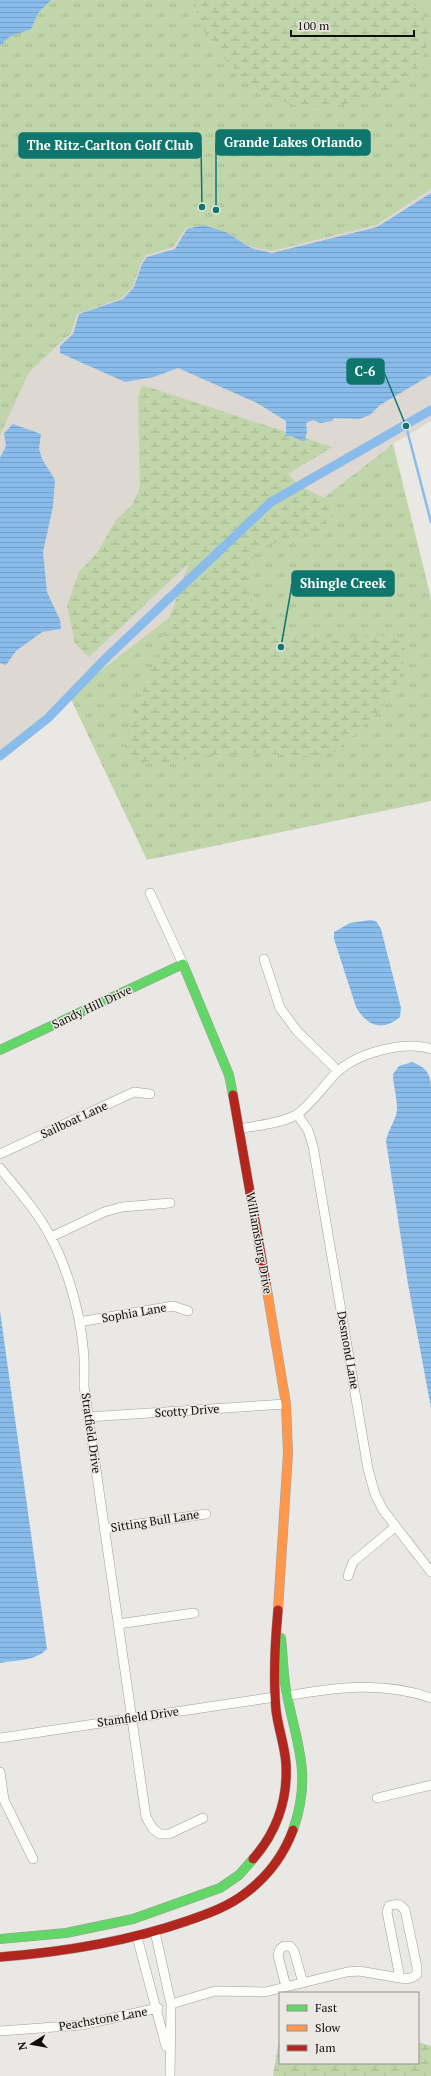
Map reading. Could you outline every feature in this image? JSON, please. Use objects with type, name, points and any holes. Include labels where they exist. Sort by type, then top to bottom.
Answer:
[{"type":"street","name":"Williamsburg Drive","points":[[0,1939],[66,1932],[133,1919],[202,1896],[220,1888],[239,1875],[263,1848],[279,1818],[284,1799],[286,1764],[276,1711],[274,1664],[288,1453],[286,1404],[240,1128],[228,1075],[214,1036],[150,893]]},
{"type":"street","points":[[264,959],[280,1008],[297,1031],[338,1071]]},
{"type":"street","name":"Sandy Hill Drive","points":[[0,1050],[183,964]]},
{"type":"street","points":[[240,1128],[279,1121],[297,1114],[338,1071],[365,1054],[393,1048],[421,1046],[431,1049]]},
{"type":"street","name":"Sailboat Lane","points":[[0,1154],[134,1092],[150,1094]]},
{"type":"street","name":"Desmond Lane","points":[[297,1114],[308,1130],[313,1146],[368,1469],[375,1494],[395,1527],[431,1572]]},
{"type":"street","name":"Stratfield Drive","points":[[0,1168],[29,1204],[51,1237],[71,1289],[79,1322],[83,1347],[84,1386],[88,1417],[146,1817],[153,1829],[160,1834],[169,1834],[203,1818]]},
{"type":"street","points":[[51,1237],[104,1212],[122,1207],[170,1203]]},
{"type":"street","name":"Sophia Lane","points":[[79,1322],[173,1306],[188,1311]]},
{"type":"street","name":"Scotty Drive","points":[[88,1417],[286,1404]]},
{"type":"street","name":"Sitting Bull Lane","points":[[104,1529],[206,1514]]},
{"type":"street","points":[[348,1576],[353,1562],[395,1527]]},
{"type":"street","name":"Williamsburg Drive","points":[[0,1957],[61,1952],[155,1932],[211,1912],[246,1893],[275,1863],[287,1845],[295,1827],[301,1806],[304,1786],[300,1744],[287,1696],[278,1610]]},
{"type":"street","points":[[118,1624],[194,1613]]},
{"type":"street","points":[[287,1696],[327,1688],[386,1687],[431,1698]]},
{"type":"street","name":"Stamfield Drive","points":[[0,1738],[275,1697]]},
{"type":"street","points":[[0,1772],[4,1800],[33,1859]]},
{"type":"street","points":[[378,1798],[431,1785]]},
{"type":"street","points":[[171,2004],[215,1991],[258,1992],[359,1971],[400,1978],[413,1978],[417,1974],[417,1967],[405,1910],[401,1905],[395,1904],[390,1906],[387,1912],[400,1978]]},
{"type":"street","points":[[155,1932],[171,2004],[170,2076]]},
{"type":"street","points":[[137,1937],[158,2008],[170,2061]]},
{"type":"street","points":[[286,1987],[278,1955],[280,1949],[284,1946],[290,1946],[294,1951],[303,1983]]},
{"type":"street","name":"Peachstone Lane","points":[[0,2031],[82,2025],[158,2008]]},
{"type":"shaded area","points":[[0,0],[431,0],[431,421],[393,444],[69,695],[0,759]]},
{"type":"green space","points":[[0,0],[431,0],[431,189],[376,225],[272,251],[251,247],[226,232],[203,225],[186,228],[173,247],[146,255],[141,263],[133,286],[122,298],[77,314],[71,333],[29,372],[0,435]]},
{"type":"green space","points":[[195,0],[410,0],[421,10],[431,37],[415,73],[394,89],[355,102],[329,107],[298,106],[260,95],[210,43],[197,14]]},
{"type":"green space","points":[[142,385],[332,447],[288,474],[300,486],[330,501],[334,512],[321,531],[265,546],[252,559],[249,583],[253,604],[269,623],[286,635],[337,641],[379,633],[395,639],[403,644],[406,652],[398,683],[379,711],[337,751],[318,757],[253,753],[210,755],[169,763],[132,763],[127,756],[125,746],[133,713],[145,686],[189,563],[89,657],[75,643],[67,606],[79,572],[97,553],[116,520],[133,504],[140,487],[138,397]]},
{"type":"green space","points":[[393,444],[431,598],[431,801],[147,860],[69,695]]},
{"type":"green space","points":[[279,2039],[279,2064],[419,2064],[419,2042],[431,2046],[431,2076],[273,2076]]},
{"type":"water","points":[[0,0],[51,0],[38,13],[31,29],[9,37],[0,46]]},
{"type":"water","points":[[431,193],[431,375],[380,405],[370,415],[359,419],[334,418],[332,421],[320,423],[313,420],[306,423],[307,431],[305,441],[303,441],[291,436],[286,436],[286,421],[257,403],[178,368],[154,377],[125,382],[60,353],[60,346],[73,334],[79,314],[123,299],[134,287],[142,264],[147,257],[175,249],[187,229],[203,225],[226,232],[251,248],[272,253],[377,227]]},
{"type":"water","points":[[13,424],[41,434],[39,449],[42,459],[55,480],[53,506],[43,552],[47,592],[60,620],[61,629],[42,632],[16,651],[6,665],[0,663],[0,458],[6,446],[4,433]]},
{"type":"water","points":[[370,920],[376,921],[381,929],[401,1008],[400,1017],[393,1022],[381,1025],[375,1025],[365,1019],[356,1007],[334,939],[334,932],[350,923]]},
{"type":"water","points":[[412,1062],[426,1071],[431,1086],[431,1408],[408,1284],[386,1141],[397,1113],[393,1074],[399,1066]]},
{"type":"water","points":[[0,1311],[47,1649],[32,1658],[0,1663]]},
{"type":"waterway","points":[[0,756],[48,718],[107,657],[271,502],[431,410]]},
{"type":"waterway","points":[[406,426],[431,522]]},
{"type":"traffic: fast","points":[[0,1050],[183,964],[229,1075],[233,1095]]},
{"type":"traffic: fast","points":[[281,1638],[285,1684],[301,1759],[302,1792],[299,1810],[293,1830]]},
{"type":"traffic: fast","points":[[0,1939],[66,1933],[133,1919],[220,1888],[239,1875],[253,1859]]},
{"type":"traffic: slow","points":[[266,1284],[286,1404],[288,1453],[278,1610]]},
{"type":"traffic: jam","points":[[233,1095],[266,1284]]},
{"type":"traffic: jam","points":[[253,1859],[261,1849],[274,1827],[283,1803],[285,1790],[286,1764],[275,1698],[275,1660],[278,1610]]},
{"type":"traffic: jam","points":[[0,1957],[71,1949],[141,1935],[218,1909],[240,1897],[262,1879],[280,1856],[293,1830]]},
{"type":"place","name":"The Ritz-Carlton Golf Club","points":[[202,207]]},
{"type":"place","name":"Grande Lakes Orlando","points":[[216,210]]},
{"type":"place","name":"C-6","points":[[406,426]]},
{"type":"place","name":"Shingle Creek","points":[[281,647]]}]
